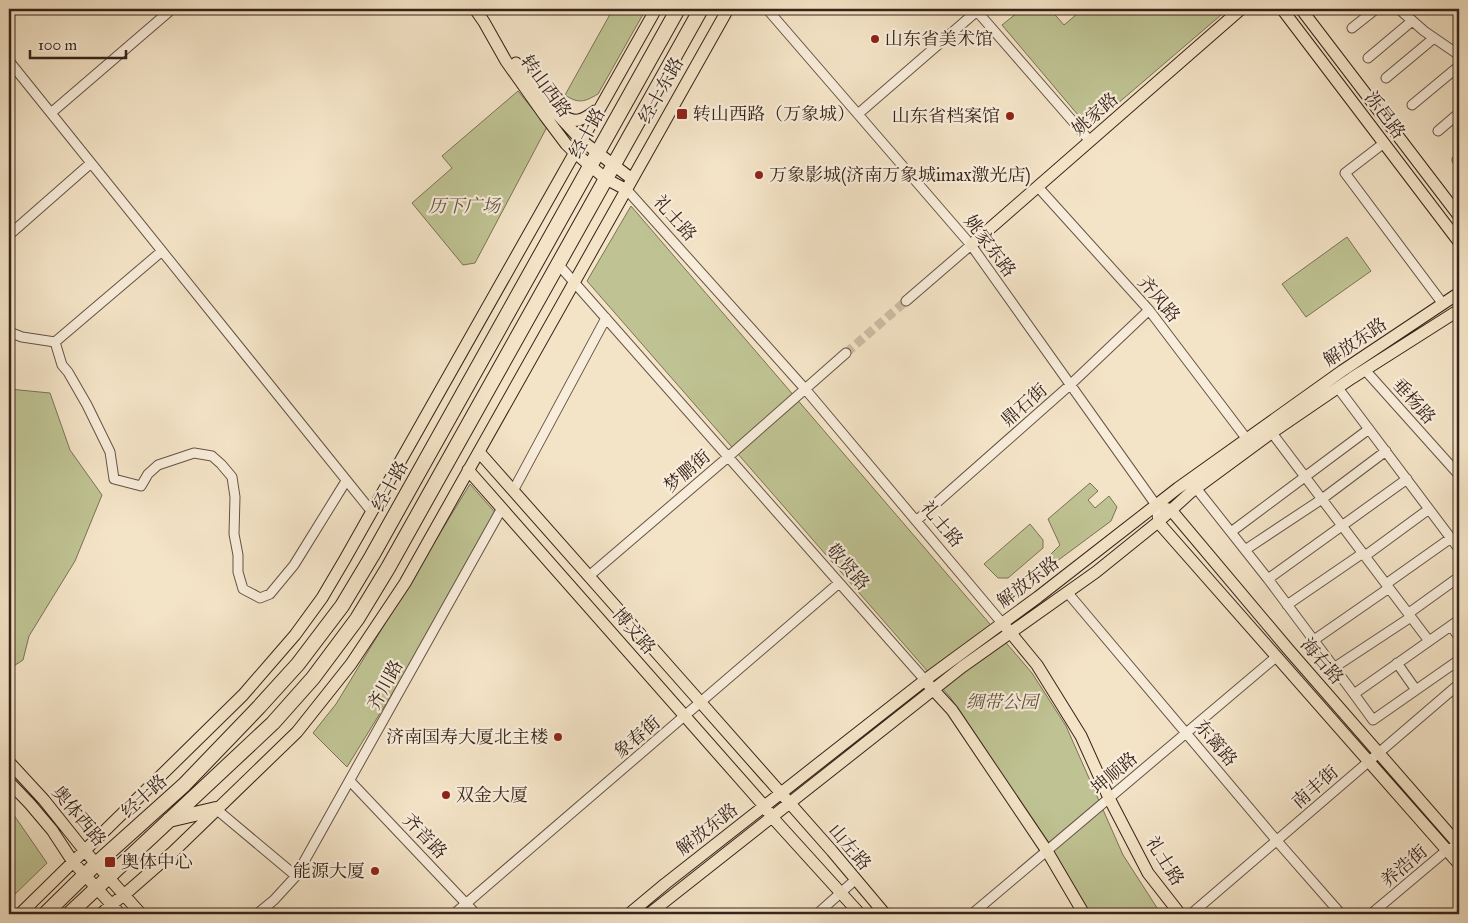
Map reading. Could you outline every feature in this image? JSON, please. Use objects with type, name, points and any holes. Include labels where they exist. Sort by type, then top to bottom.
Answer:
[{"type":"highway","name":"经十路","points":[[45,914],[96,864],[184,785],[298,664],[342,606],[372,556],[678,9]]},
{"type":"highway","name":"经十路","points":[[108,876],[273,722],[313,678],[357,619],[388,568],[701,9]]},
{"type":"highway","points":[[168,820],[216,809]]},
{"type":"highway","points":[[69,914],[108,876]]},
{"type":"main road","name":"转山西路","points":[[475,9],[523,87],[574,152],[606,179],[627,190]]},
{"type":"main road","name":"转山西路","points":[[482,9],[518,65],[554,110],[581,140],[632,179]]},
{"type":"main road","name":"经十路","points":[[581,140],[656,9]]},
{"type":"main road","name":"经十东路","points":[[627,190],[728,9]]},
{"type":"main road","name":"姚家路","points":[[971,245],[1241,9]]},
{"type":"main road","name":"泺邑路","points":[[1282,9],[1459,242]]},
{"type":"main road","name":"泺邑路","points":[[1301,9],[1459,216]]},
{"type":"main road","points":[[554,110],[566,118],[577,121],[587,117],[598,108]]},
{"type":"main road","points":[[574,152],[581,140]]},
{"type":"main road","name":"经十路","points":[[20,914],[243,695],[295,635],[322,598],[574,152]]},
{"type":"main road","points":[[101,914],[172,853],[297,732],[351,664],[405,583],[627,190]]},
{"type":"main road","name":"解放东路","points":[[649,914],[934,690],[1041,595],[1156,505],[1246,438],[1459,293]]},
{"type":"main road","name":"解放东路","points":[[629,914],[925,680],[1096,572],[1158,522],[1196,488],[1272,433],[1365,370],[1459,310]]},
{"type":"main road","name":"博文路","points":[[478,452],[780,793]]},
{"type":"main road","name":"博文路","points":[[468,470],[772,817]]},
{"type":"main road","points":[[1156,505],[1171,510]]},
{"type":"main road","name":"海右路","points":[[1171,510],[1282,642],[1459,845]]},
{"type":"main road","name":"海右路","points":[[1158,522],[1459,864]]},
{"type":"main road","name":"礼士路","points":[[1006,628],[1037,665],[1081,736],[1148,872],[1180,914]]},
{"type":"main road","name":"敬贤路","points":[[925,680],[952,710],[1046,851],[1084,914]]},
{"type":"main road","name":"奥体西路","points":[[9,762],[44,800],[84,850],[141,914]]},
{"type":"main road","name":"奥体西路","points":[[9,782],[52,830],[73,862],[120,914]]},
{"type":"main road","name":"山左路","points":[[780,793],[832,851],[884,914]]},
{"type":"main road","name":"山左路","points":[[772,817],[860,914]]},
{"type":"street","name":"姚家东路","points":[[767,9],[971,245],[1156,505],[1158,522]]},
{"type":"street","points":[[1352,28],[1376,9]]},
{"type":"street","points":[[1399,9],[1434,38],[1459,55]]},
{"type":"street","points":[[51,113],[168,10]]},
{"type":"street","points":[[858,114],[976,10],[1090,141]]},
{"type":"street","points":[[1368,58],[1412,21]]},
{"type":"street","points":[[1386,78],[1434,38]]},
{"type":"street","points":[[9,61],[372,512]]},
{"type":"street","points":[[1412,105],[1459,66]]},
{"type":"street","points":[[1438,131],[1459,113]]},
{"type":"street","points":[[1384,143],[1345,173],[1443,304]]},
{"type":"street","points":[[9,235],[91,163]]},
{"type":"street","name":"齐风路","points":[[1038,187],[1149,310],[1246,438]]},
{"type":"street","name":"礼士路","points":[[627,190],[806,390],[1006,628]]},
{"type":"street","points":[[906,301],[971,245]]},
{"type":"street","points":[[9,332],[22,337],[55,342],[162,251]]},
{"type":"street","name":"敬贤路","points":[[558,264],[925,680]]},
{"type":"street","name":"鼎石街","points":[[916,521],[1070,385],[1149,310]]},
{"type":"street","points":[[513,491],[606,318]]},
{"type":"street","points":[[55,342],[62,365],[87,405],[110,452],[114,479],[141,486],[148,474],[158,465],[194,453],[212,456],[232,477],[235,497],[234,534],[238,555],[238,572],[243,589],[260,598],[270,594],[294,565],[346,481]]},
{"type":"street","name":"梦鹏街","points":[[589,576],[806,390],[846,353]]},
{"type":"street","name":"垂杨路","points":[[1365,370],[1459,476]]},
{"type":"street","points":[[1338,388],[1459,549]]},
{"type":"street","points":[[1231,532],[1369,429]]},
{"type":"street","points":[[1272,433],[1429,642]]},
{"type":"street","points":[[1245,550],[1322,499],[1386,451]]},
{"type":"street","points":[[1268,579],[1407,480]]},
{"type":"street","points":[[1196,488],[1268,579],[1373,720],[1459,660]]},
{"type":"street","name":"齐川路","points":[[257,914],[274,900],[296,876],[502,508]]},
{"type":"street","points":[[1287,605],[1364,555],[1429,509]]},
{"type":"street","points":[[1314,640],[1450,538]]},
{"type":"street","points":[[1335,667],[1410,615],[1459,577]]},
{"type":"street","name":"象春街","points":[[454,914],[686,717],[839,583]]},
{"type":"street","name":"东篱路","points":[[1067,592],[1341,914]]},
{"type":"street","points":[[1354,694],[1459,620]]},
{"type":"street","points":[[1451,626],[1459,637]]},
{"type":"street","name":"坤顺路","points":[[972,914],[1276,657]]},
{"type":"street","points":[[1398,663],[1416,690]]},
{"type":"street","name":"南丰街","points":[[1191,914],[1459,684]]},
{"type":"street","name":"齐音路","points":[[350,781],[476,914]]},
{"type":"street","points":[[216,809],[296,876]]},
{"type":"street","name":"养浩街","points":[[1371,914],[1447,850],[1459,845]]},
{"type":"street","points":[[817,914],[855,880]]},
{"type":"green space","points":[[613,9],[646,9],[598,94],[582,101],[574,100],[565,95]]},
{"type":"green space","points":[[1022,9],[1050,9],[1064,25],[1083,9],[1228,9],[1089,128],[1002,25]]},
{"type":"green space","name":"历下广场","points":[[518,91],[547,127],[475,263],[463,265],[412,203],[452,168],[442,156]]},
{"type":"green space","name":"绸带公园","points":[[631,206],[1032,673],[1066,726],[1123,855],[1161,914],[1084,914],[1058,859],[950,697],[587,281]]},
{"type":"green space","points":[[1347,237],[1371,271],[1306,317],[1282,284]]},
{"type":"green space","points":[[9,389],[50,393],[70,450],[102,495],[75,561],[29,636],[23,660],[9,669]]},
{"type":"green space","points":[[1090,483],[1098,491],[1088,500],[1095,508],[1109,496],[1117,507],[1111,521],[1049,567],[1045,560],[1060,545],[1048,519]]},
{"type":"green space","points":[[470,484],[500,518],[347,767],[313,733],[336,704]]},
{"type":"green space","points":[[1030,524],[1043,540],[1043,548],[1008,578],[998,578],[984,564]]},
{"type":"green space","points":[[9,808],[47,863],[9,900]]},
{"type":"tunnel","points":[[846,353],[906,301]]},
{"type":"place","name":"山东省美术馆","points":[[875,39]]},
{"type":"place","name":"转山西路（万象城）","points":[[682,114]]},
{"type":"place","name":"山东省档案馆","points":[[1010,116]]},
{"type":"place","name":"万象影城(济南万象城imax激光店)","points":[[759,175]]},
{"type":"place","name":"济南国寿大厦北主楼","points":[[558,737]]},
{"type":"place","name":"双金大厦","points":[[446,795]]},
{"type":"place","name":"奥体中心","points":[[110,862]]},
{"type":"place","name":"能源大厦","points":[[375,871]]}]
